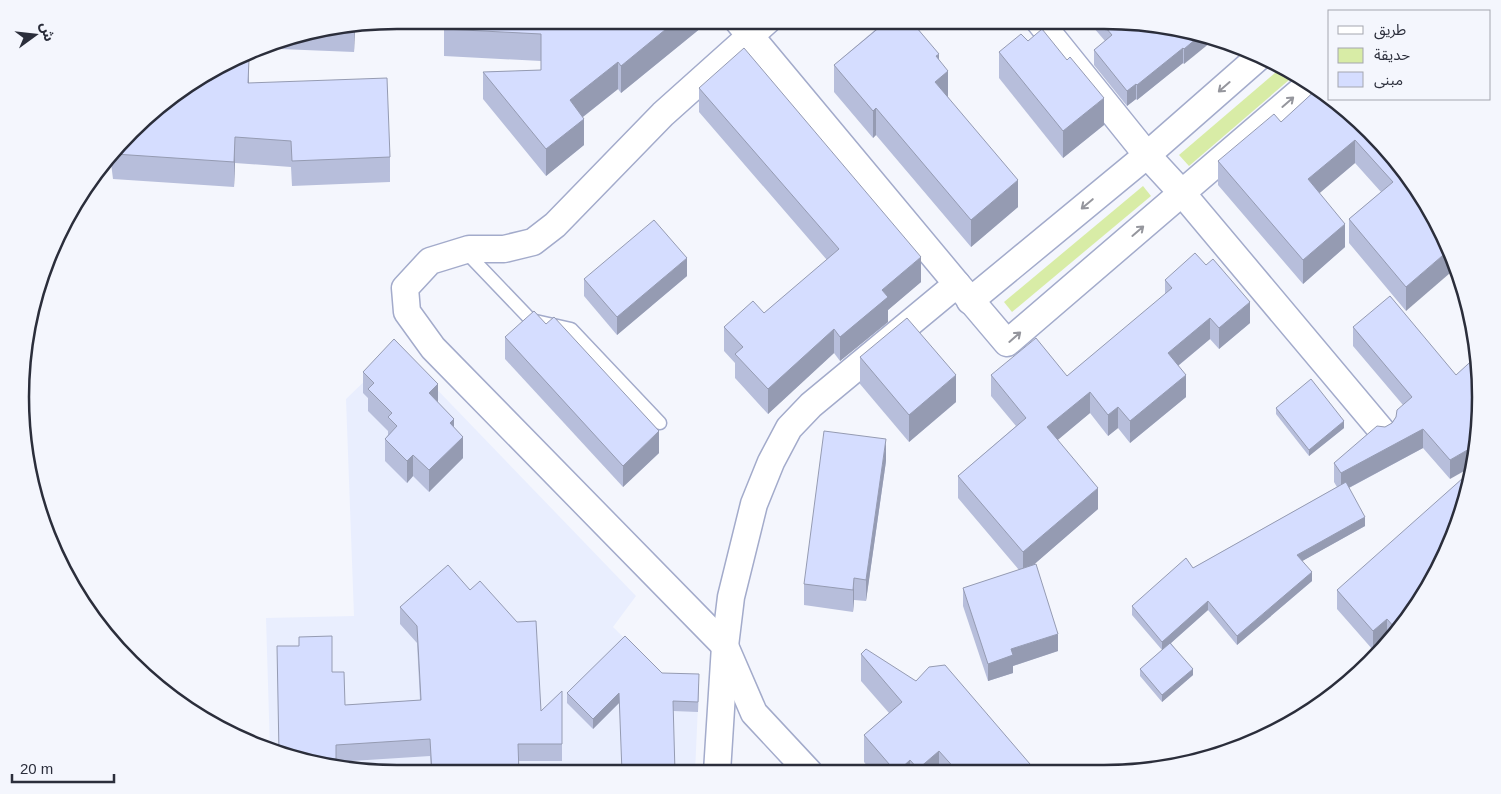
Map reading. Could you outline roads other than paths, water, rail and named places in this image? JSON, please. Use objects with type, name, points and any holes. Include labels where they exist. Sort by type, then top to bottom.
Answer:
[{"type":"street","points":[[748,29],[555,225],[533,242],[504,249],[465,251],[430,262],[405,288],[407,312],[434,348],[724,646],[754,713],[802,765]]},
{"type":"street","points":[[755,29],[964,293],[1007,343],[1304,88]]},
{"type":"street","points":[[1045,29],[1147,154],[1382,431]]},
{"type":"street","points":[[717,765],[724,646],[731,596],[754,504],[770,462],[789,428],[811,405],[964,293],[1147,154],[1254,61]]},
{"type":"lane","points":[[465,251],[531,320],[571,329],[660,423]]}]
